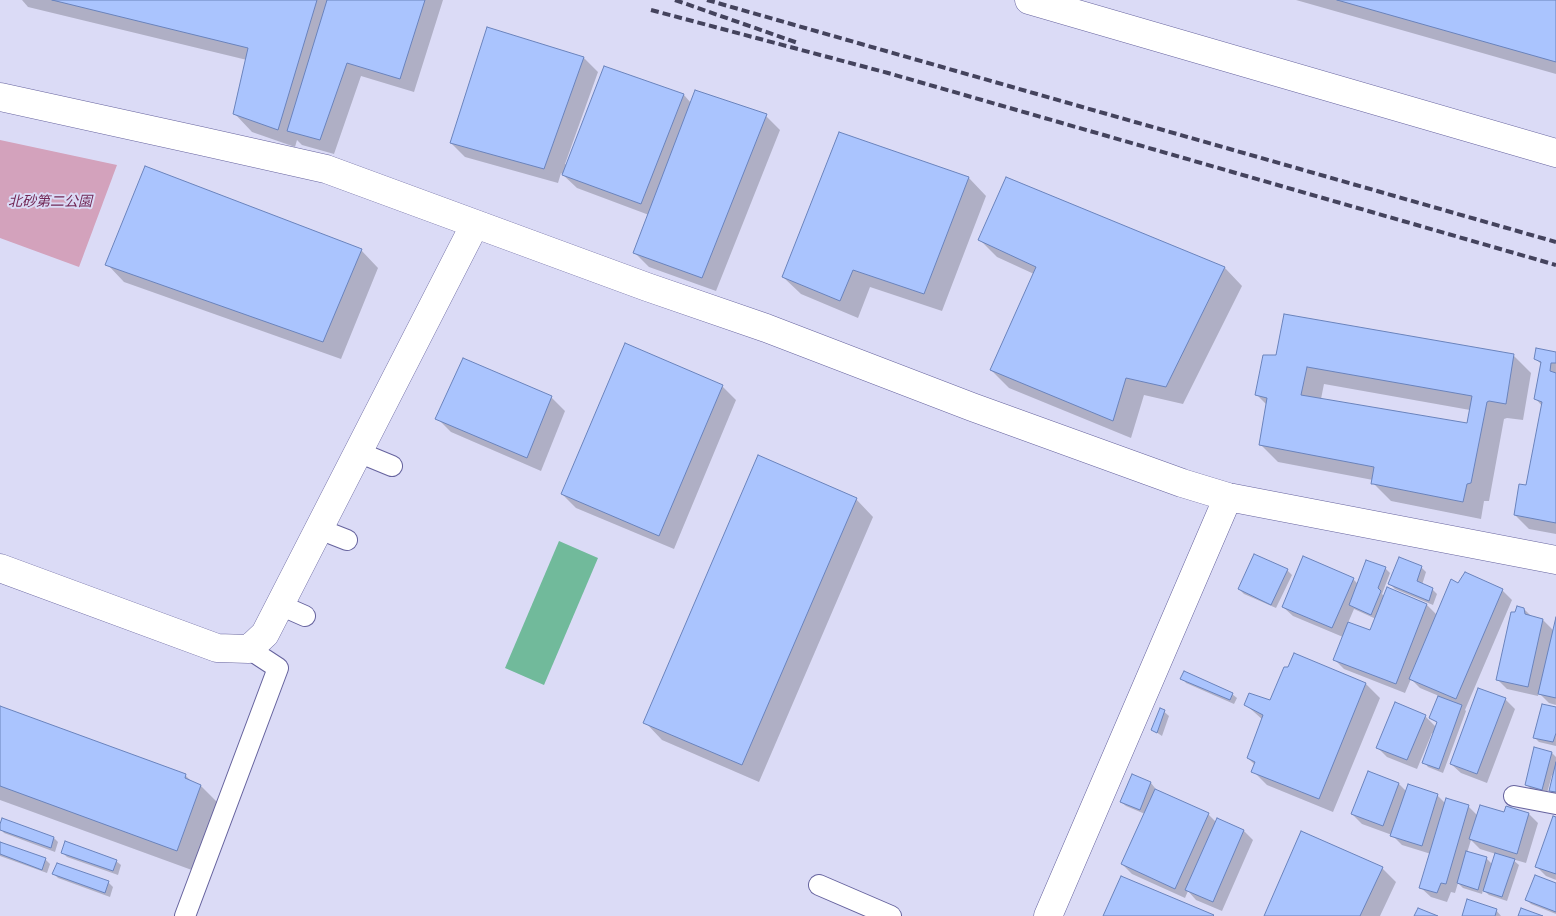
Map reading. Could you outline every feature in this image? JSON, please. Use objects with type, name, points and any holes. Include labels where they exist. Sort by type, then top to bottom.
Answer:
[{"type":"street","points":[[1029,0],[1556,153]]},
{"type":"street","points":[[0,97],[326,169],[647,287],[766,328],[972,407],[1172,480],[1228,497],[1556,560]]},
{"type":"street","points":[[0,568],[217,648],[249,649],[265,634],[475,224]]},
{"type":"street","points":[[1048,916],[1228,497]]},
{"type":"lane","points":[[358,452],[392,466]]},
{"type":"lane","points":[[319,528],[347,540]]},
{"type":"lane","points":[[280,605],[305,616]]},
{"type":"lane","points":[[185,916],[278,668],[249,649]]},
{"type":"lane","points":[[1514,796],[1556,804]]},
{"type":"lane","points":[[819,885],[891,916]]},
{"type":"green space","name":"北砂第二公園","points":[[0,140],[117,165],[79,267],[0,238]]},
{"type":"shaded area","points":[[559,541],[598,558],[544,685],[505,668]]},
{"type":"building","points":[[52,0],[317,0],[278,130],[233,114],[248,48]]},
{"type":"building","points":[[327,0],[425,0],[400,79],[347,63],[320,140],[287,131]]},
{"type":"building","points":[[1337,0],[1556,0],[1556,62],[1510,49]]},
{"type":"building","points":[[487,27],[584,57],[544,169],[450,143]]},
{"type":"building","points":[[604,66],[684,94],[641,204],[562,175]]},
{"type":"building","points":[[695,90],[767,114],[702,278],[633,253]]},
{"type":"building","points":[[839,132],[969,177],[924,294],[853,270],[840,301],[782,277]]},
{"type":"building","points":[[145,166],[362,249],[323,342],[105,265]]},
{"type":"building","points":[[1006,177],[1225,267],[1166,387],[1126,378],[1113,421],[990,370],[1036,267],[978,240]]},
{"type":"building","points":[[1284,314],[1514,354],[1506,404],[1487,402],[1471,483],[1467,484],[1463,502],[1371,484],[1374,467],[1259,445],[1267,398],[1255,395],[1263,355],[1276,355]],"holes":[[[1307,367],[1472,396],[1467,423],[1301,395]]]},
{"type":"building","points":[[625,343],[723,385],[659,536],[561,494]]},
{"type":"building","points":[[1536,348],[1556,352],[1556,363],[1551,363],[1550,371],[1556,373],[1556,523],[1514,515],[1519,484],[1526,485],[1542,402],[1534,399],[1541,362],[1534,359]]},
{"type":"building","points":[[463,358],[552,396],[527,458],[435,419]]},
{"type":"building","points":[[758,455],[857,498],[742,765],[643,723]]},
{"type":"building","points":[[1254,554],[1288,569],[1271,605],[1238,589]]},
{"type":"building","points":[[1303,556],[1354,578],[1332,628],[1282,607]]},
{"type":"building","points":[[1399,557],[1422,566],[1417,581],[1433,588],[1429,601],[1388,584]]},
{"type":"building","points":[[1366,560],[1386,567],[1378,588],[1381,591],[1371,615],[1349,605]]},
{"type":"building","points":[[1465,572],[1503,589],[1456,699],[1409,679],[1451,579],[1458,583]]},
{"type":"building","points":[[1387,587],[1427,604],[1396,684],[1333,660],[1348,622],[1370,630]]},
{"type":"building","points":[[1517,606],[1524,608],[1525,614],[1543,619],[1528,687],[1496,680],[1511,612],[1515,612]]},
{"type":"building","points":[[1556,617],[1556,698],[1538,694]]},
{"type":"building","points":[[1294,653],[1366,683],[1319,799],[1251,772],[1255,762],[1247,758],[1263,715],[1244,705],[1249,693],[1270,700],[1284,667],[1288,667]]},
{"type":"building","points":[[1184,671],[1233,693],[1230,700],[1180,679]]},
{"type":"building","points":[[1478,688],[1506,698],[1477,774],[1450,764]]},
{"type":"building","points":[[1438,696],[1462,705],[1439,769],[1422,763],[1437,722],[1429,718]]},
{"type":"building","points":[[1395,702],[1426,715],[1407,760],[1376,748]]},
{"type":"building","points":[[1542,704],[1556,707],[1556,733],[1553,742],[1533,738]]},
{"type":"building","points":[[0,706],[186,774],[185,778],[201,785],[177,851],[0,786]]},
{"type":"building","points":[[1160,708],[1165,710],[1157,733],[1151,730]]},
{"type":"building","points":[[1534,747],[1552,752],[1542,790],[1525,785]]},
{"type":"building","points":[[1556,762],[1556,792],[1549,791]]},
{"type":"building","points":[[1368,771],[1399,783],[1383,826],[1351,814]]},
{"type":"building","points":[[1132,774],[1151,782],[1140,810],[1120,802]]},
{"type":"building","points":[[1408,784],[1438,794],[1422,846],[1390,836]]},
{"type":"building","points":[[1155,789],[1209,813],[1175,889],[1121,864]]},
{"type":"building","points":[[1446,798],[1469,805],[1446,884],[1441,883],[1437,893],[1419,888]]},
{"type":"building","points":[[1480,805],[1504,812],[1506,806],[1529,813],[1517,854],[1469,839]]},
{"type":"building","points":[[1553,816],[1556,817],[1556,874],[1535,867]]},
{"type":"building","points":[[2,818],[54,837],[51,848],[0,830]]},
{"type":"building","points":[[1217,818],[1244,830],[1213,902],[1185,890]]},
{"type":"building","points":[[1301,831],[1383,867],[1360,916],[1264,916]]},
{"type":"building","points":[[65,841],[117,860],[113,871],[61,853]]},
{"type":"building","points":[[0,842],[46,858],[42,870],[0,854]]},
{"type":"building","points":[[1466,851],[1487,857],[1478,890],[1457,883]]},
{"type":"building","points":[[1495,853],[1515,859],[1502,897],[1483,891]]},
{"type":"building","points":[[57,863],[109,881],[105,893],[52,874]]},
{"type":"building","points":[[1535,875],[1556,883],[1556,912],[1525,900]]},
{"type":"building","points":[[1121,876],[1214,915],[1103,916]]},
{"type":"building","points":[[1467,899],[1497,909],[1495,916],[1462,916]]},
{"type":"building","points":[[1418,908],[1438,916],[1414,916]]},
{"type":"building","points":[[1521,908],[1543,916],[1518,916]]},
{"type":"railway","points":[[675,0],[798,43]]},
{"type":"railway","points":[[707,0],[1556,242]]},
{"type":"railway","points":[[651,10],[888,73],[1556,265]]}]
